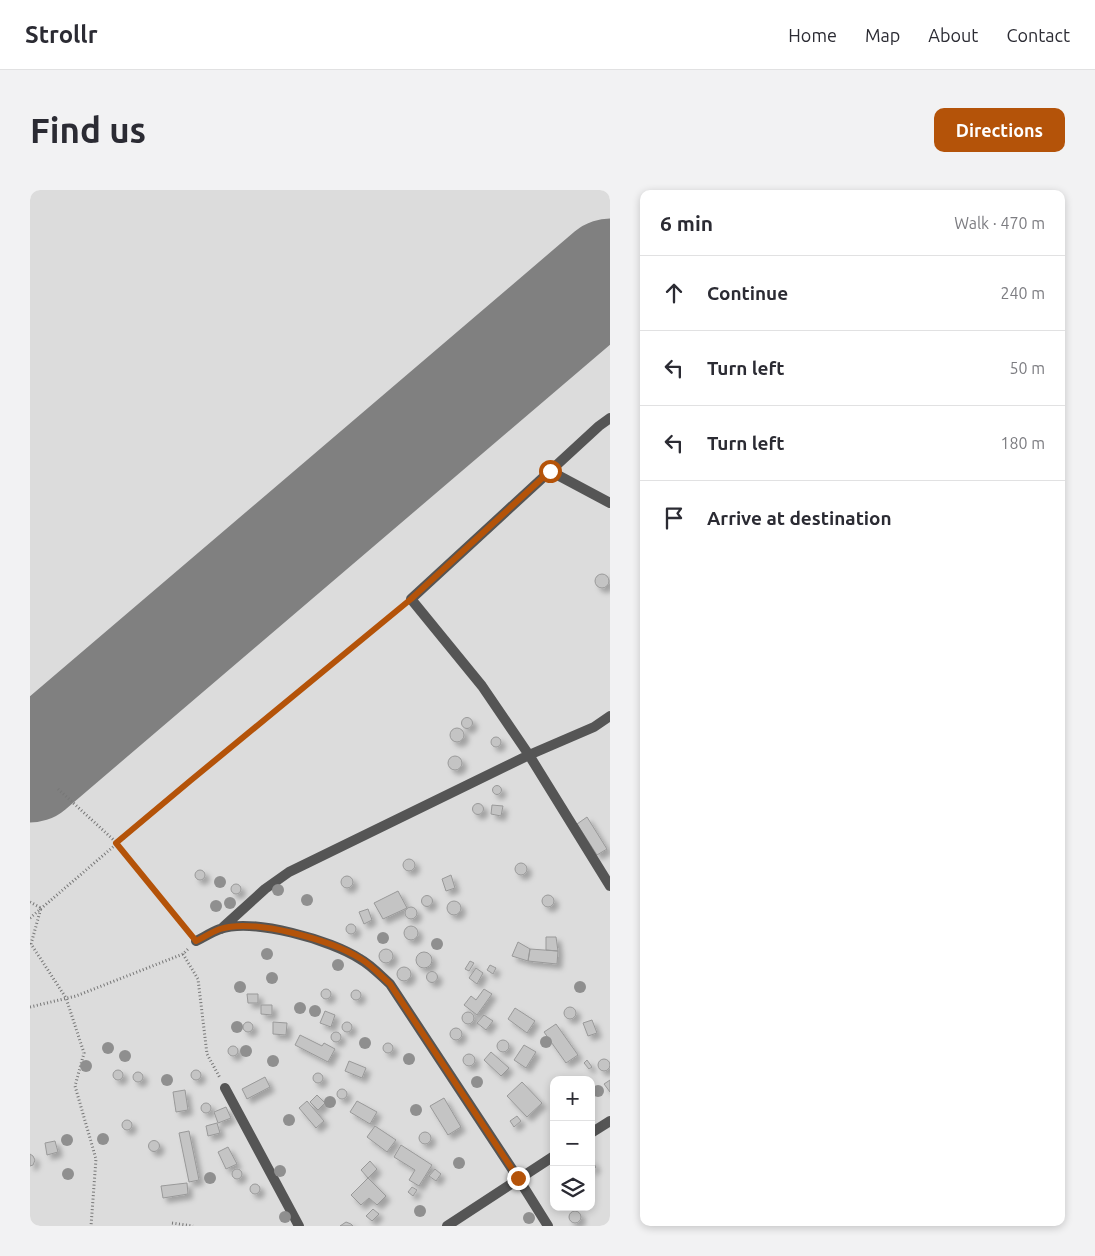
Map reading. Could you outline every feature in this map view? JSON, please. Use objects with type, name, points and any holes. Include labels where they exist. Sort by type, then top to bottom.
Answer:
[{"type":"street","points":[[610,418],[411,599],[482,686],[529,755],[610,886]]},
{"type":"street","points":[[550,471],[610,503]]},
{"type":"street","points":[[196,941],[221,929],[264,889],[289,872],[529,755],[594,727],[610,716]]},
{"type":"street","points":[[221,929],[245,926],[276,929],[332,944],[361,959],[390,984],[548,1226]]},
{"type":"street","points":[[225,1088],[299,1226]]},
{"type":"street","points":[[595,1130],[610,1121]]},
{"type":"street","points":[[448,1226],[550,1158]]},
{"type":"path","points":[[30,918],[190,781],[411,599]]},
{"type":"path","points":[[58,789],[116,843],[196,941]]},
{"type":"path","points":[[30,902],[41,908]]},
{"type":"path","points":[[41,908],[31,944],[66,998],[84,1053],[75,1086],[96,1159],[91,1226]]},
{"type":"path","points":[[30,1007],[66,998],[183,954],[198,979],[207,1054],[225,1088]]},
{"type":"path","points":[[172,1223],[193,1226]]},
{"type":"shaded area","points":[[30,190],[610,190],[610,1226],[30,1226]]},
{"type":"building","points":[[599,574],[605,574],[609,581],[605,588],[599,588],[595,584],[595,578]]},
{"type":"building","points":[[465,718],[469,718],[472,723],[471,727],[465,728],[462,725],[462,721]]},
{"type":"building","points":[[454,728],[460,728],[464,735],[460,742],[454,742],[450,738],[450,732]]},
{"type":"building","points":[[494,737],[498,737],[501,742],[500,746],[494,747],[491,744],[491,740]]},
{"type":"building","points":[[452,756],[458,756],[462,763],[458,770],[452,770],[448,766],[448,760]]},
{"type":"building","points":[[497,786],[501,790],[497,794],[493,790]]},
{"type":"building","points":[[478,803],[484,809],[478,815],[472,809]]},
{"type":"building","points":[[492,805],[503,806],[501,816],[491,814]]},
{"type":"building","points":[[587,817],[607,849],[597,855],[577,824]]},
{"type":"building","points":[[411,859],[414,860],[414,870],[407,871],[404,870],[403,863],[404,860]]},
{"type":"building","points":[[519,863],[523,863],[527,869],[523,875],[519,875],[515,871],[515,867]]},
{"type":"building","points":[[198,870],[202,870],[205,875],[204,879],[198,880],[195,877],[195,873]]},
{"type":"building","points":[[451,875],[455,888],[446,891],[442,879]]},
{"type":"building","points":[[349,876],[352,877],[352,887],[345,888],[342,887],[341,880],[342,877]]},
{"type":"building","points":[[234,884],[238,884],[241,889],[240,893],[234,894],[231,891],[231,887]]},
{"type":"building","points":[[398,891],[407,908],[383,919],[374,903]]},
{"type":"building","points":[[546,895],[550,895],[554,901],[550,907],[546,907],[542,903],[542,899]]},
{"type":"building","points":[[425,896],[429,896],[432,901],[431,905],[425,906],[422,903],[422,899]]},
{"type":"building","points":[[454,901],[459,903],[461,908],[459,913],[454,915],[449,913],[447,908],[449,903]]},
{"type":"building","points":[[411,907],[417,913],[411,919],[405,913]]},
{"type":"building","points":[[368,909],[372,920],[364,924],[359,912]]},
{"type":"building","points":[[349,924],[353,924],[356,929],[355,933],[349,934],[346,931],[346,927]]},
{"type":"building","points":[[408,926],[414,926],[418,933],[414,940],[408,940],[404,936],[404,930]]},
{"type":"building","points":[[546,937],[556,937],[558,951],[546,950]]},
{"type":"building","points":[[518,942],[530,949],[528,961],[512,956]]},
{"type":"building","points":[[383,949],[389,949],[393,956],[389,963],[383,963],[379,959],[379,953]]},
{"type":"building","points":[[530,949],[558,951],[557,964],[528,961]]},
{"type":"building","points":[[424,952],[430,954],[432,960],[430,966],[424,968],[418,966],[416,960],[418,954]]},
{"type":"building","points":[[470,961],[474,963],[469,971],[465,969]]},
{"type":"building","points":[[490,965],[496,968],[493,974],[487,970]]},
{"type":"building","points":[[404,967],[409,969],[411,974],[409,979],[404,981],[399,979],[397,974],[399,969]]},
{"type":"building","points":[[476,968],[483,973],[477,984],[469,978]]},
{"type":"building","points":[[430,972],[434,972],[437,977],[436,981],[430,982],[427,979],[427,975]]},
{"type":"building","points":[[324,989],[328,989],[331,994],[330,998],[324,999],[321,996],[321,992]]},
{"type":"building","points":[[484,989],[492,994],[477,1015],[464,1005],[471,996],[476,1000]]},
{"type":"building","points":[[354,990],[358,990],[361,995],[360,999],[354,1000],[351,997],[351,993]]},
{"type":"building","points":[[247,994],[258,994],[258,1003],[248,1003]]},
{"type":"building","points":[[261,1005],[272,1005],[272,1015],[261,1014]]},
{"type":"building","points":[[572,1007],[575,1008],[575,1018],[568,1019],[565,1018],[564,1011],[565,1008]]},
{"type":"building","points":[[515,1008],[535,1021],[527,1033],[508,1019]]},
{"type":"building","points":[[325,1011],[335,1015],[331,1027],[320,1023]]},
{"type":"building","points":[[466,1012],[470,1012],[474,1018],[470,1024],[466,1024],[462,1020],[462,1016]]},
{"type":"building","points":[[484,1015],[493,1021],[486,1030],[477,1023]]},
{"type":"building","points":[[592,1020],[597,1033],[588,1036],[583,1023]]},
{"type":"building","points":[[246,1022],[250,1022],[253,1027],[252,1031],[246,1032],[243,1029],[243,1025]]},
{"type":"building","points":[[273,1022],[287,1023],[286,1035],[273,1034]]},
{"type":"building","points":[[345,1022],[349,1022],[352,1027],[351,1031],[345,1032],[342,1029],[342,1025]]},
{"type":"building","points":[[556,1024],[578,1055],[566,1063],[544,1032]]},
{"type":"building","points":[[458,1028],[461,1029],[461,1039],[454,1040],[451,1039],[450,1032],[451,1029]]},
{"type":"building","points":[[334,1032],[338,1032],[341,1037],[340,1041],[334,1042],[331,1039],[331,1035]]},
{"type":"building","points":[[300,1035],[322,1046],[324,1043],[335,1049],[328,1062],[295,1045]]},
{"type":"building","points":[[505,1040],[508,1041],[508,1051],[501,1052],[498,1051],[497,1044],[498,1041]]},
{"type":"building","points":[[386,1043],[390,1043],[393,1048],[392,1052],[386,1053],[383,1050],[383,1046]]},
{"type":"building","points":[[524,1045],[536,1052],[526,1068],[514,1060]]},
{"type":"building","points":[[231,1046],[235,1046],[238,1051],[237,1055],[231,1056],[228,1053],[228,1049]]},
{"type":"building","points":[[491,1052],[509,1068],[501,1076],[484,1060]]},
{"type":"building","points":[[467,1054],[471,1054],[475,1060],[471,1066],[467,1066],[463,1062],[463,1058]]},
{"type":"building","points":[[602,1059],[606,1059],[610,1065],[606,1071],[602,1071],[598,1067],[598,1063]]},
{"type":"building","points":[[587,1060],[592,1067],[589,1069],[584,1063]]},
{"type":"building","points":[[349,1061],[366,1068],[362,1078],[345,1071]]},
{"type":"building","points":[[116,1070],[120,1070],[123,1075],[122,1079],[116,1080],[113,1077],[113,1073]]},
{"type":"building","points":[[194,1070],[198,1070],[201,1075],[200,1079],[194,1080],[191,1077],[191,1073]]},
{"type":"building","points":[[138,1072],[143,1077],[138,1082],[133,1077]]},
{"type":"building","points":[[316,1073],[320,1073],[323,1078],[322,1082],[316,1083],[313,1080],[313,1076]]},
{"type":"building","points":[[265,1077],[270,1087],[247,1099],[242,1089]]},
{"type":"building","points":[[610,1080],[610,1092],[604,1084]]},
{"type":"building","points":[[522,1082],[542,1103],[527,1117],[507,1096]]},
{"type":"building","points":[[340,1089],[344,1089],[347,1094],[346,1098],[340,1099],[337,1096],[337,1092]]},
{"type":"building","points":[[185,1090],[188,1110],[176,1112],[173,1092]]},
{"type":"building","points":[[317,1095],[325,1103],[318,1110],[310,1102]]},
{"type":"building","points":[[444,1098],[461,1127],[448,1135],[430,1106]]},
{"type":"building","points":[[307,1101],[324,1121],[316,1128],[299,1108]]},
{"type":"building","points":[[357,1101],[377,1112],[370,1124],[350,1112]]},
{"type":"building","points":[[204,1103],[208,1103],[211,1108],[210,1112],[204,1113],[201,1110],[201,1106]]},
{"type":"building","points":[[226,1107],[231,1118],[218,1123],[214,1112]]},
{"type":"building","points":[[517,1116],[521,1121],[514,1127],[510,1121]]},
{"type":"building","points":[[125,1120],[129,1120],[132,1125],[131,1129],[125,1130],[122,1127],[122,1123]]},
{"type":"building","points":[[217,1123],[220,1133],[208,1136],[206,1126]]},
{"type":"building","points":[[375,1126],[396,1140],[387,1152],[367,1137]]},
{"type":"building","points":[[189,1131],[199,1180],[189,1182],[179,1133]]},
{"type":"building","points":[[423,1132],[427,1132],[431,1138],[427,1144],[423,1144],[419,1140],[419,1136]]},
{"type":"building","points":[[55,1141],[58,1152],[47,1155],[45,1143]]},
{"type":"building","points":[[152,1141],[156,1141],[159,1146],[158,1150],[152,1151],[149,1148],[149,1144]]},
{"type":"building","points":[[401,1145],[432,1165],[419,1186],[409,1180],[415,1170],[394,1157]]},
{"type":"building","points":[[228,1147],[237,1164],[226,1169],[218,1152]]},
{"type":"building","points":[[30,1154],[35,1160],[33,1165],[30,1166]]},
{"type":"building","points":[[370,1161],[377,1169],[368,1178],[361,1170]]},
{"type":"building","points":[[235,1169],[239,1169],[242,1174],[241,1178],[235,1179],[232,1176],[232,1172]]},
{"type":"building","points":[[435,1169],[441,1174],[436,1181],[429,1176]]},
{"type":"building","points":[[368,1178],[386,1196],[377,1205],[369,1198],[361,1205],[351,1195]]},
{"type":"building","points":[[187,1183],[188,1194],[163,1198],[161,1186]]},
{"type":"building","points":[[253,1184],[257,1184],[260,1189],[259,1193],[253,1194],[250,1191],[250,1187]]},
{"type":"building","points":[[412,1187],[417,1190],[413,1196],[408,1192]]},
{"type":"building","points":[[373,1209],[379,1214],[372,1221],[366,1216]]},
{"type":"building","points":[[573,1211],[577,1211],[581,1215],[581,1219],[577,1223],[573,1223],[569,1219],[569,1215]]},
{"type":"building","points":[[346,1222],[351,1224],[353,1226],[340,1226]]},
{"type":"runway","points":[[30,768],[610,273]]},
{"type":"route","points":[[518,1178],[390,984],[361,959],[332,944],[276,929],[245,926],[221,929],[196,941],[116,843],[411,599],[550,471]]}]
